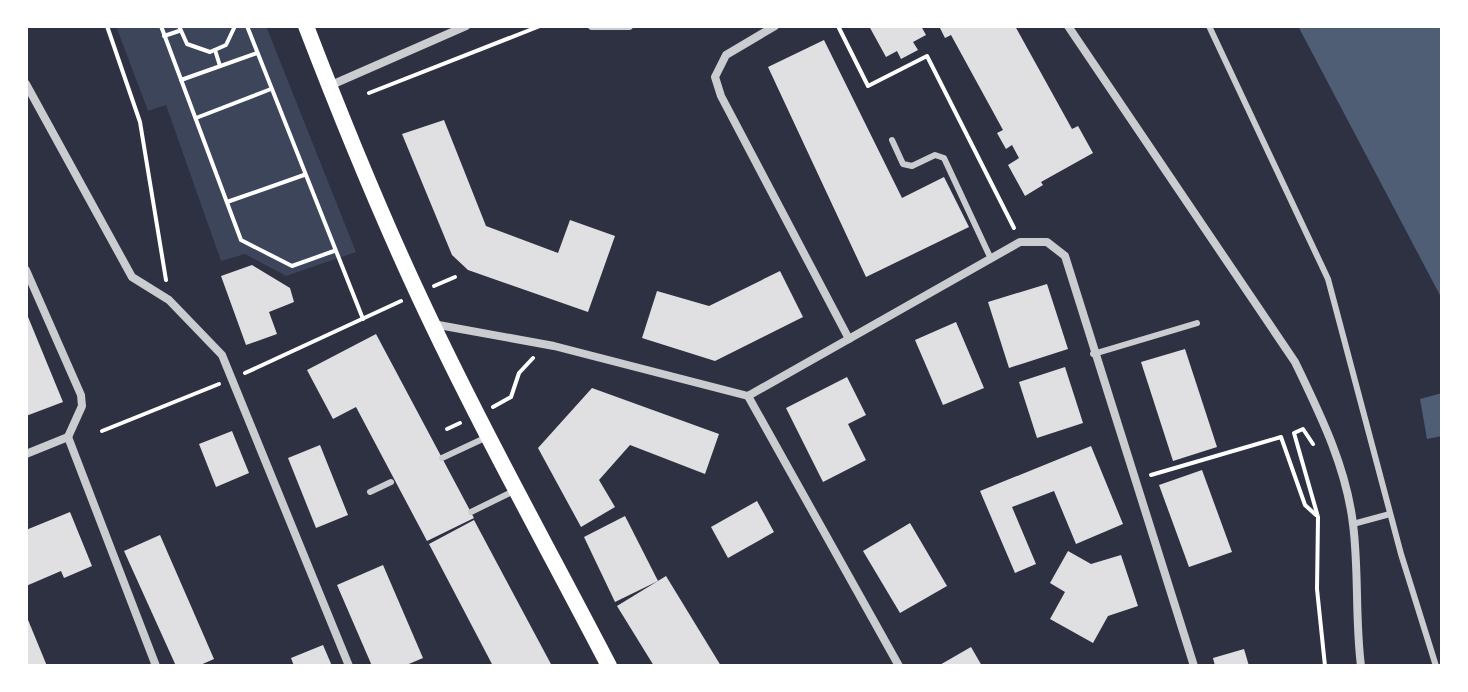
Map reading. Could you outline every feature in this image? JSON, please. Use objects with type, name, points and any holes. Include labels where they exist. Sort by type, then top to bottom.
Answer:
[{"type":"main road","points":[[306,26],[368,185],[432,324],[487,437],[609,666]]},
{"type":"street","points":[[329,86],[466,26]]},
{"type":"street","points":[[592,26],[629,26]]},
{"type":"street","points":[[775,26],[726,55],[715,77],[721,96],[849,339]]},
{"type":"street","points":[[1068,26],[1295,362],[1341,467],[1353,524],[1361,666]]},
{"type":"street","points":[[26,84],[132,277],[169,300],[222,355],[349,666]]},
{"type":"street","points":[[432,324],[554,346],[748,396],[1020,242],[1047,242],[1065,256],[1093,354],[1194,666]]},
{"type":"street","points":[[26,270],[81,395],[82,406],[68,437],[26,454]]},
{"type":"street","points":[[748,396],[899,666]]},
{"type":"street","points":[[68,437],[156,666]]},
{"type":"lane","points":[[1209,26],[1328,279],[1390,514],[1436,666]]},
{"type":"lane","points":[[892,140],[903,164],[912,166],[935,155],[944,158],[991,259]]},
{"type":"lane","points":[[1093,354],[1197,323]]},
{"type":"lane","points":[[442,458],[487,437]]},
{"type":"lane","points":[[370,492],[391,482]]},
{"type":"lane","points":[[471,512],[517,490]]},
{"type":"lane","points":[[1353,524],[1390,514]]},
{"type":"path","points":[[107,26],[140,122],[169,300]]},
{"type":"path","points":[[161,26],[241,240],[292,266],[334,251]]},
{"type":"path","points":[[164,36],[179,28],[193,48],[215,50],[226,45],[235,26]]},
{"type":"path","points":[[247,26],[363,319]]},
{"type":"path","points":[[369,93],[540,26]]},
{"type":"path","points":[[838,26],[868,86],[927,56],[1006,213]]},
{"type":"path","points":[[215,50],[220,66]]},
{"type":"path","points":[[181,80],[257,53]]},
{"type":"path","points":[[196,118],[271,89]]},
{"type":"path","points":[[227,202],[305,175]]},
{"type":"path","points":[[447,429],[511,397],[526,363],[534,357],[546,359]]},
{"type":"path","points":[[1317,451],[1303,429],[1294,433],[1318,517],[1317,589],[1325,666]]},
{"type":"path","points":[[1134,480],[1281,437],[1305,505],[1318,517]]},
{"type":"shaded area","points":[[116,26],[266,26],[356,252],[286,276],[245,254],[221,261],[166,105],[148,111]]},
{"type":"shaded area","points":[[1298,26],[1442,26],[1442,299]]},
{"type":"shaded area","points":[[1442,393],[1442,436],[1427,439],[1420,399]]},
{"type":"building","points":[[869,26],[921,26],[926,35],[913,42],[918,50],[901,59],[897,51],[886,57]]},
{"type":"building","points":[[939,26],[1015,26],[1072,129],[1078,126],[1093,153],[1041,182],[1043,185],[1025,196],[1008,165],[1019,158],[1012,145],[1006,149],[997,133],[1003,130],[951,35],[945,38]]},
{"type":"building","points":[[824,40],[902,198],[944,177],[969,227],[866,277],[768,67]]},
{"type":"building","points":[[444,120],[486,226],[558,253],[570,220],[615,236],[588,312],[468,270],[452,255],[402,134]]},
{"type":"building","points":[[252,265],[290,288],[294,302],[269,312],[277,334],[246,345],[221,276]]},
{"type":"building","points":[[780,271],[803,317],[715,361],[642,338],[657,291],[709,306]]},
{"type":"building","points":[[1047,284],[1068,349],[1009,368],[988,302]]},
{"type":"building","points":[[26,312],[63,402],[26,416]]},
{"type":"building","points":[[956,322],[984,388],[943,405],[915,340]]},
{"type":"building","points":[[376,334],[474,518],[427,541],[356,407],[333,419],[307,370]]},
{"type":"building","points":[[1185,349],[1217,447],[1173,461],[1141,362]]},
{"type":"building","points":[[1065,367],[1083,423],[1037,438],[1019,382]]},
{"type":"building","points":[[847,377],[866,415],[848,424],[866,460],[823,482],[786,408]]},
{"type":"building","points":[[592,388],[719,434],[705,474],[630,445],[599,480],[615,507],[581,527],[538,448]]},
{"type":"building","points":[[232,431],[249,473],[216,487],[199,444]]},
{"type":"building","points":[[320,445],[348,515],[316,528],[288,458]]},
{"type":"building","points":[[1091,446],[1123,524],[1076,544],[1054,491],[1012,507],[1036,564],[1015,573],[980,491]]},
{"type":"building","points":[[1202,470],[1232,552],[1189,567],[1159,485]]},
{"type":"building","points":[[757,501],[774,532],[728,558],[711,527]]},
{"type":"building","points":[[70,512],[92,566],[64,578],[61,571],[26,586],[26,530]]},
{"type":"building","points":[[625,516],[658,581],[615,602],[584,537]]},
{"type":"building","points":[[474,520],[552,666],[493,666],[429,544]]},
{"type":"building","points":[[910,523],[947,586],[900,613],[863,551]]},
{"type":"building","points":[[160,535],[214,659],[198,666],[176,666],[124,551]]},
{"type":"building","points":[[1068,551],[1091,564],[1121,555],[1138,606],[1108,616],[1093,643],[1050,619],[1065,592],[1050,583]]},
{"type":"building","points":[[383,565],[423,658],[404,666],[372,666],[337,585]]},
{"type":"building","points":[[666,576],[721,666],[654,666],[617,606]]},
{"type":"building","points":[[26,615],[47,666],[26,666]]},
{"type":"building","points":[[323,645],[332,666],[294,666],[291,658]]},
{"type":"building","points":[[971,647],[982,666],[938,666]]},
{"type":"building","points":[[1244,649],[1249,666],[1215,666],[1213,658]]}]
